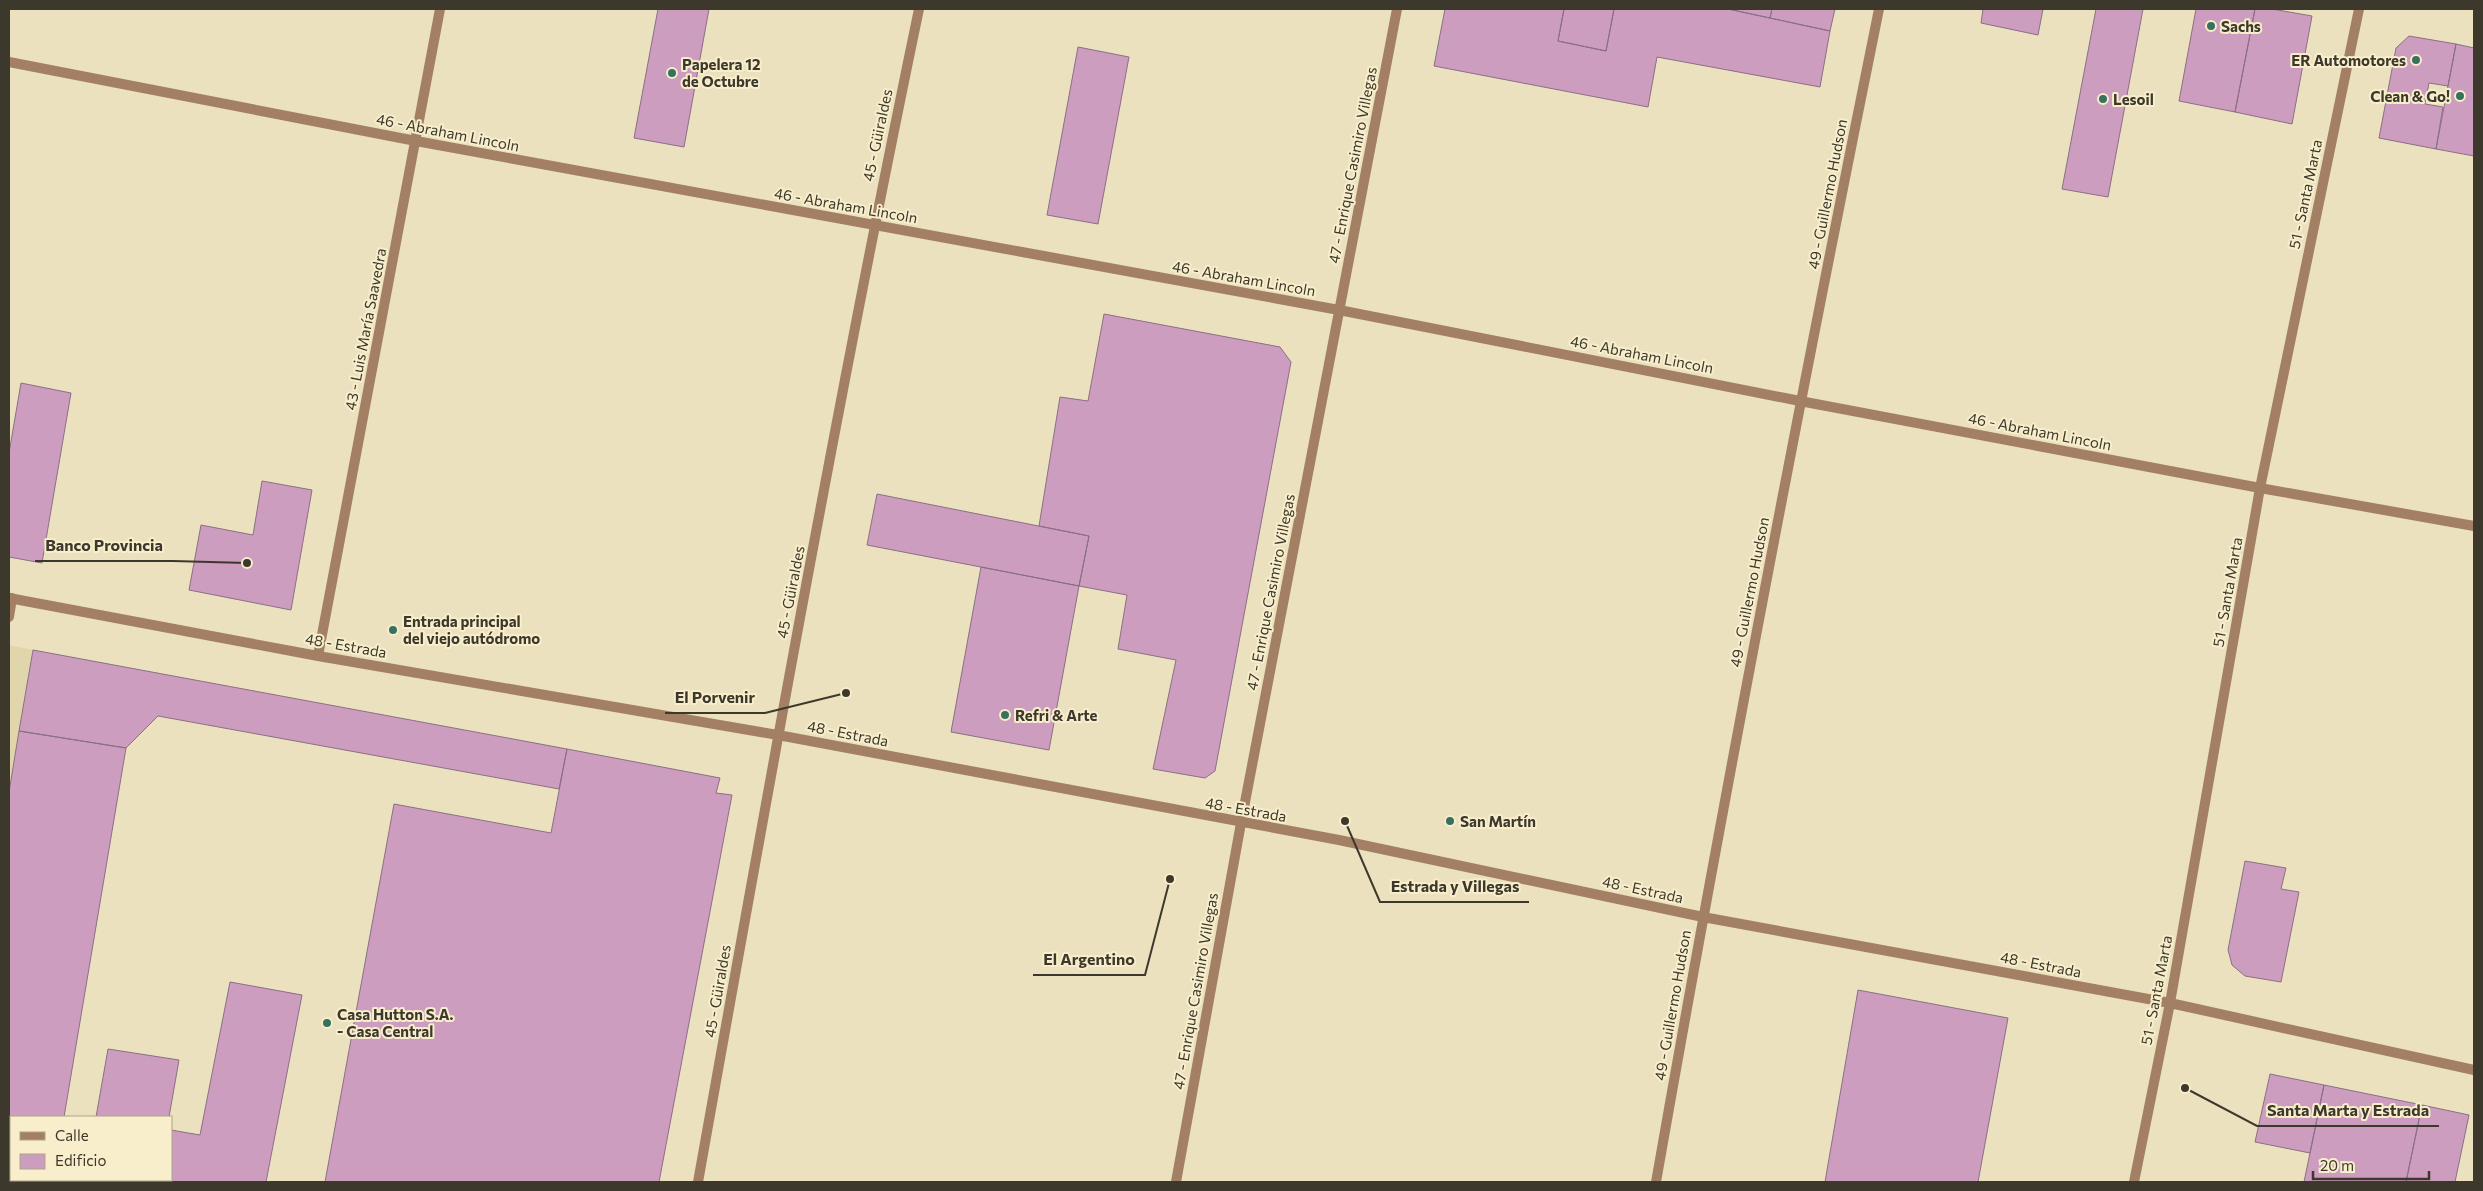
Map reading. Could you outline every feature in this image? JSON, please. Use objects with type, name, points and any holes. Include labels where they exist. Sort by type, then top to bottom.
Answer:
[{"type":"street","name":"43 - Luis María Saavedra","points":[[318,656],[440,9]]},
{"type":"street","name":"45 - Güiraldes","points":[[698,1182],[778,735],[874,226],[919,9]]},
{"type":"street","name":"47 - Enrique Casimiro Villegas","points":[[1176,1182],[1241,823],[1397,9]]},
{"type":"street","name":"49 - Guillermo Hudson","points":[[1656,1182],[1703,917],[1800,401],[1879,9]]},
{"type":"street","name":"51 - Santa Marta","points":[[2134,1182],[2170,1003],[2260,488],[2359,9]]},
{"type":"street","name":"46 - Abraham Lincoln","points":[[9,62],[416,141],[1339,310],[1800,401],[2260,488],[2474,526]]},
{"type":"street","name":"48 - Estrada","points":[[10,598],[318,656],[778,735],[1339,840],[1703,917],[2170,1003],[2474,1070]]},
{"type":"street","points":[[9,617],[10,598]]},
{"type":"shaded area","points":[[9,645],[33,650],[9,792]]},
{"type":"building","name":"Papelera 12 de Octubre","points":[[658,9],[709,9],[684,147],[634,138]]},
{"type":"building","points":[[1445,9],[1564,9],[1558,41],[1606,51],[1614,9],[1728,9],[1830,31],[1820,87],[1657,57],[1648,107],[1434,66]]},
{"type":"building","points":[[1564,9],[1614,9],[1606,51],[1558,41]]},
{"type":"building","points":[[1728,9],[1772,9],[1770,18]]},
{"type":"building","points":[[1772,9],[1835,9],[1830,31],[1770,18]]},
{"type":"building","points":[[1983,9],[2043,9],[2038,35],[1981,23]]},
{"type":"building","name":"Lesoil","points":[[2096,9],[2143,9],[2108,197],[2062,189]]},
{"type":"building","points":[[2196,9],[2255,9],[2235,112],[2179,101]]},
{"type":"building","points":[[2255,9],[2272,9],[2312,16],[2292,124],[2235,112]]},
{"type":"building","points":[[2409,36],[2456,44],[2448,86],[2429,83],[2425,104],[2443,107],[2436,149],[2379,138],[2396,48]]},
{"type":"building","name":"Clean & Go!","points":[[2456,44],[2474,48],[2474,156],[2436,149]]},
{"type":"building","points":[[1078,47],[1129,57],[1098,224],[1047,215]]},
{"type":"building","points":[[1104,314],[1280,347],[1291,362],[1215,771],[1205,778],[1153,769],[1176,660],[1118,649],[1127,595],[1079,586],[1089,536],[1039,526],[1060,397],[1088,401]]},
{"type":"building","points":[[21,383],[71,393],[42,563],[9,557],[9,453]]},
{"type":"building","points":[[262,481],[312,490],[291,610],[189,590],[201,525],[253,535]]},
{"type":"building","points":[[877,494],[1089,536],[1079,586],[867,545]]},
{"type":"building","points":[[981,567],[1079,586],[1049,750],[951,732]]},
{"type":"building","points":[[33,650],[567,749],[559,789],[158,716],[126,748],[19,731]]},
{"type":"building","points":[[19,731],[126,748],[64,1116],[10,1116],[10,1181],[53,1182],[9,1182],[9,792]]},
{"type":"building","points":[[567,749],[720,778],[716,793],[732,795],[659,1182],[325,1182],[394,804],[551,833]]},
{"type":"building","points":[[2245,861],[2286,868],[2281,889],[2299,892],[2281,982],[2245,976],[2232,965],[2228,950]]},
{"type":"building","points":[[230,982],[302,995],[266,1182],[84,1182],[172,1181],[172,1130],[200,1135]]},
{"type":"building","points":[[1858,990],[2008,1018],[1978,1182],[1825,1182]]},
{"type":"building","points":[[108,1049],[179,1060],[169,1116],[96,1116]]},
{"type":"building","points":[[2270,1074],[2324,1085],[2310,1153],[2255,1142]]},
{"type":"building","points":[[2324,1085],[2422,1105],[2406,1182],[2304,1182]]},
{"type":"building","points":[[2422,1105],[2469,1115],[2455,1182],[2406,1182]]},
{"type":"place","name":"Sachs","points":[[2211,26]]},
{"type":"place","name":"ER Automotores","points":[[2416,60]]},
{"type":"place","name":"Papelera 12 de Octubre","points":[[672,73]]},
{"type":"place","name":"Clean & Go!","points":[[2460,96]]},
{"type":"place","name":"Lesoil","points":[[2103,99]]},
{"type":"place","name":"Banco Provincia","points":[[247,563]]},
{"type":"place","name":"Entrada principal del viejo autódromo","points":[[393,630]]},
{"type":"place","name":"El Porvenir","points":[[846,693]]},
{"type":"place","name":"Refri & Arte","points":[[1005,715]]},
{"type":"place","name":"Estrada y Villegas","points":[[1345,821]]},
{"type":"place","name":"San Martín","points":[[1450,821]]},
{"type":"place","name":"El Argentino","points":[[1170,879]]},
{"type":"place","name":"Casa Hutton S.A. - Casa Central","points":[[327,1023]]},
{"type":"place","name":"Santa Marta y Estrada","points":[[2185,1088]]}]
